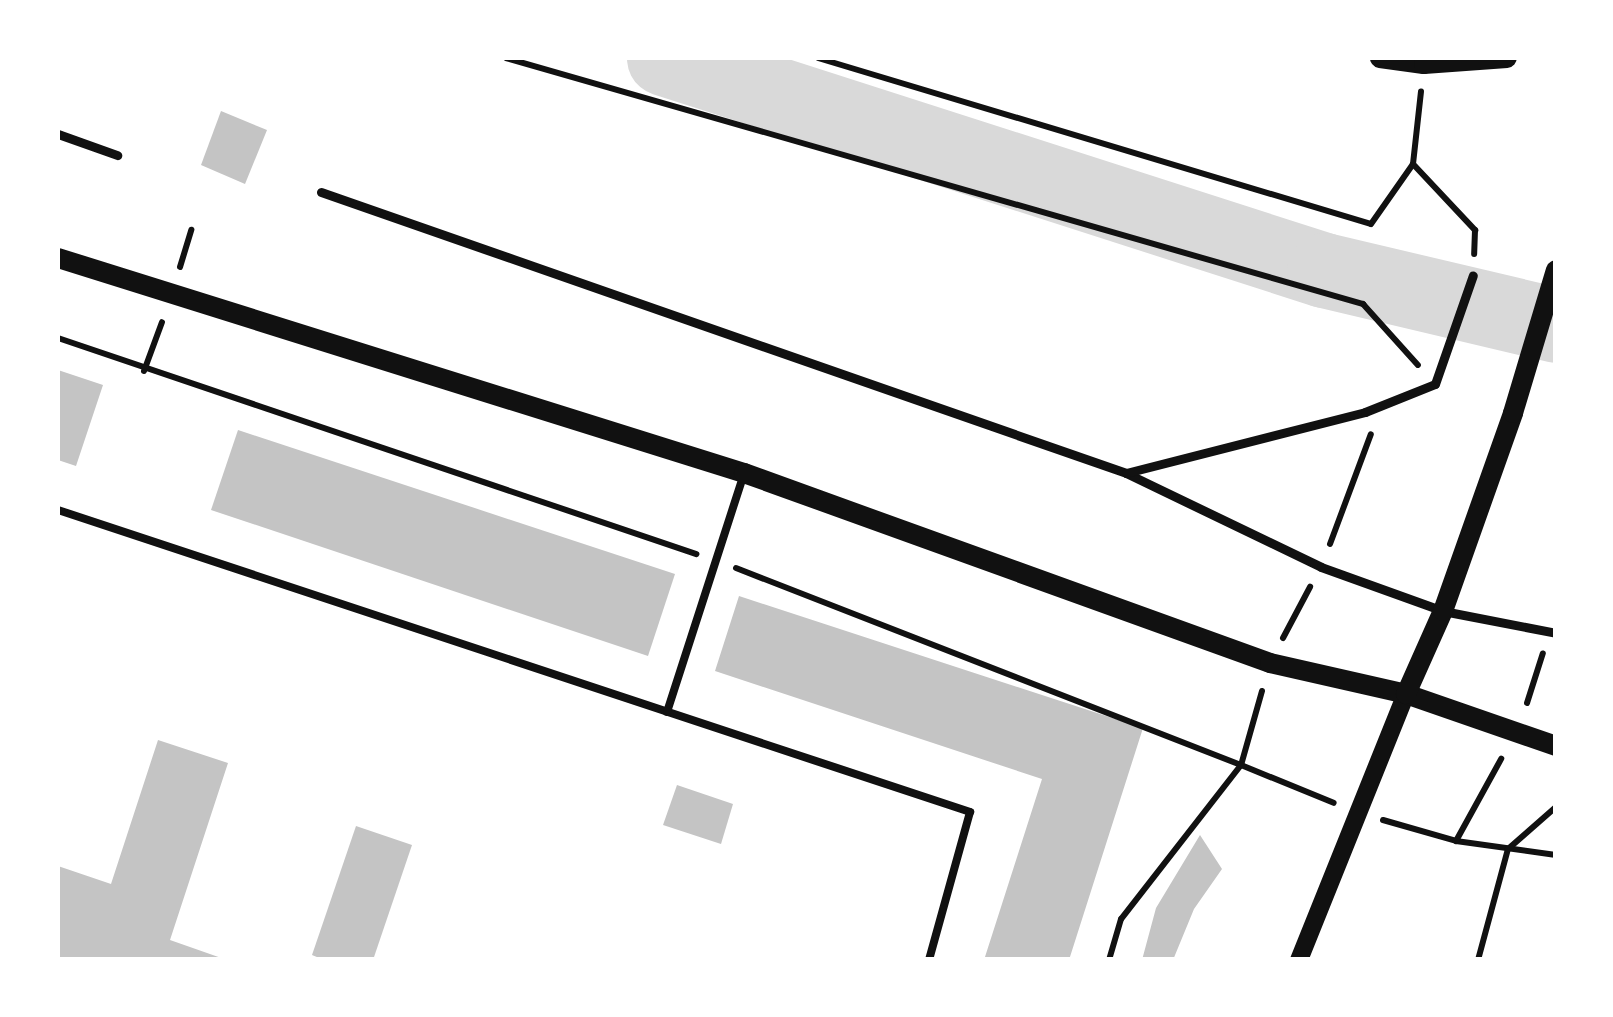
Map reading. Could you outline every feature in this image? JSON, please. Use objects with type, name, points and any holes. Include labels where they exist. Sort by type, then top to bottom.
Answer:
[{"type":"main road","points":[[1380,58],[1424,64],[1506,58]]},
{"type":"main road","points":[[58,258],[744,473],[1270,664],[1406,694],[1556,746]]},
{"type":"main road","points":[[1406,694],[1444,610],[1514,413],[1556,270]]},
{"type":"street","points":[[58,134],[117,155]]},
{"type":"street","points":[[321,192],[1126,472],[1302,560],[1444,610],[1556,633]]},
{"type":"street","points":[[1126,472],[1365,412],[1436,384],[1474,275]]},
{"type":"street","points":[[1298,959],[1406,694]]},
{"type":"lane","points":[[667,712],[744,473]]},
{"type":"lane","points":[[58,510],[970,812],[929,960]]},
{"type":"path","points":[[506,58],[1364,304],[1436,384]]},
{"type":"path","points":[[818,58],[1372,224],[1413,164],[1424,64]]},
{"type":"path","points":[[1413,164],[1474,230],[1474,275]]},
{"type":"path","points":[[1478,960],[1508,850],[1556,807]]},
{"type":"path","points":[[1456,841],[1556,855]]},
{"type":"building","points":[[221,111],[267,130],[245,184],[201,165]]},
{"type":"building","points":[[58,370],[103,385],[76,466],[58,460]]},
{"type":"building","points":[[238,430],[675,574],[648,656],[211,510]]},
{"type":"building","points":[[739,596],[1143,728],[1069,960],[984,960],[1042,779],[715,671]]},
{"type":"building","points":[[158,740],[228,763],[170,940],[227,960],[58,960],[58,866],[111,884]]},
{"type":"building","points":[[677,785],[733,804],[721,844],[663,825]]},
{"type":"building","points":[[356,826],[412,845],[373,960],[324,960],[312,955]]},
{"type":"building","points":[[1200,835],[1222,869],[1194,909],[1173,960],[1142,960],[1156,908]]},
{"type":"waterway","points":[[664,58],[1324,270],[1556,325]]}]
